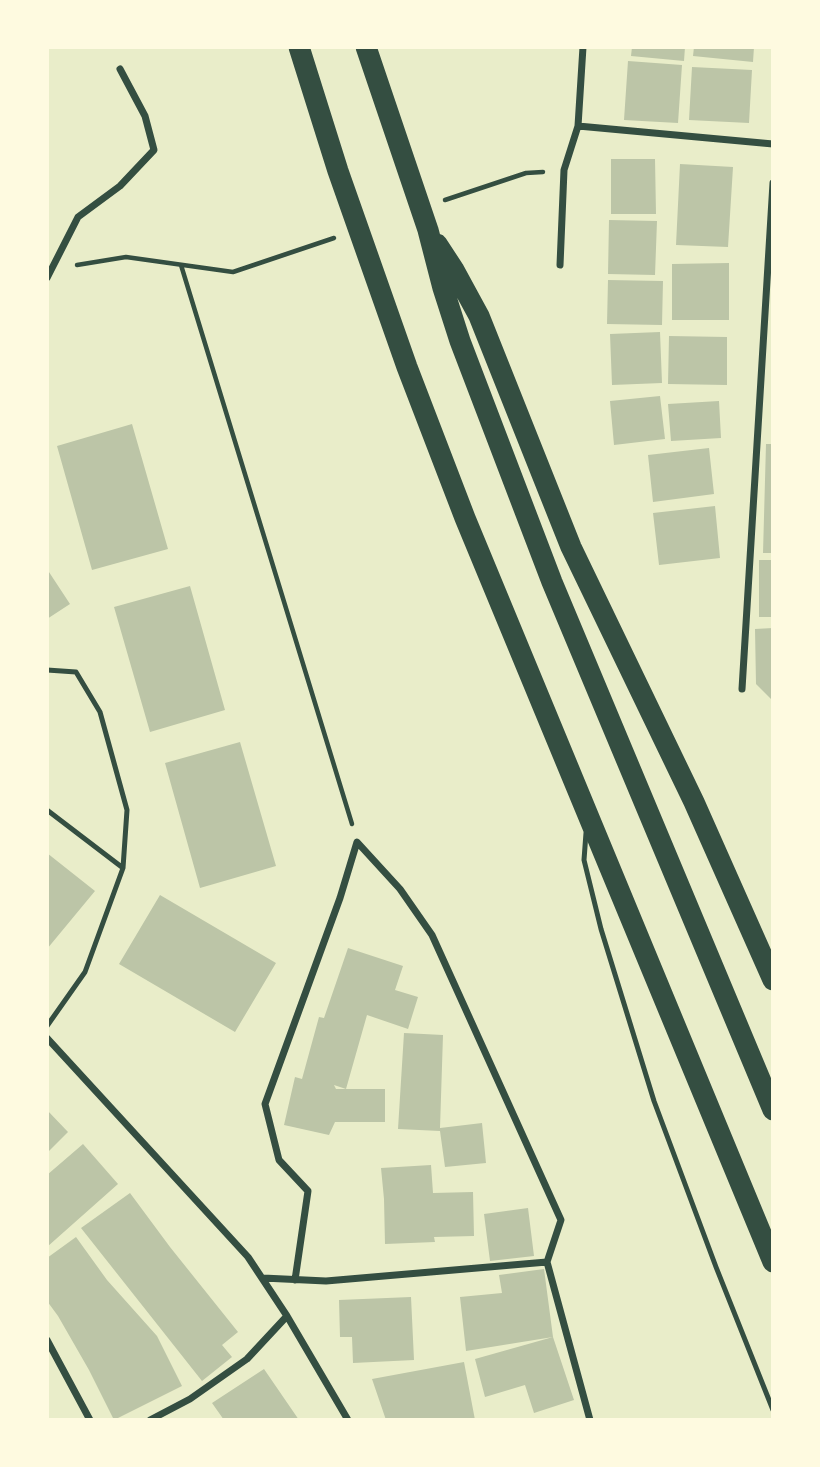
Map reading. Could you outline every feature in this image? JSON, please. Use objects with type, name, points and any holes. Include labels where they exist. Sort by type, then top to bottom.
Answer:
[{"type":"highway","points":[[299,47],[338,171],[465,518],[773,1262]]},
{"type":"highway","points":[[366,47],[428,230],[460,341],[552,582],[773,1110]]},
{"type":"highway","points":[[428,230],[479,316],[571,547],[694,802],[773,980]]},
{"type":"street","points":[[559,265],[564,170],[578,126],[583,47]]},
{"type":"street","points":[[47,278],[78,217],[120,186],[154,150],[145,116],[120,69]]},
{"type":"street","points":[[578,126],[773,144]]},
{"type":"street","points":[[741,689],[773,183]]},
{"type":"street","points":[[357,842],[400,889],[432,935],[561,1220],[548,1262],[588,1419]]},
{"type":"street","points":[[295,1280],[308,1191],[279,1160],[265,1104],[340,898],[357,842]]},
{"type":"street","points":[[47,1038],[248,1256],[348,1420]]},
{"type":"street","points":[[263,1278],[326,1281],[548,1262]]},
{"type":"street","points":[[150,1420],[190,1399],[247,1359],[287,1316]]},
{"type":"street","points":[[47,1340],[90,1420]]},
{"type":"lane","points":[[47,670],[76,673],[100,712],[127,810],[123,869],[85,972],[47,1026]]},
{"type":"lane","points":[[47,810],[123,869]]},
{"type":"lane","points":[[587,812],[584,860],[601,929],[654,1101],[773,1410]]},
{"type":"path","points":[[52,269],[126,257],[233,272]]},
{"type":"path","points":[[181,265],[357,842]]},
{"type":"building","points":[[632,47],[685,47],[684,61],[631,56]]},
{"type":"building","points":[[694,47],[754,47],[753,62],[693,56]]},
{"type":"building","points":[[628,61],[682,65],[678,123],[624,120]]},
{"type":"building","points":[[692,67],[752,70],[749,123],[689,120]]},
{"type":"building","points":[[611,159],[655,159],[656,214],[611,214]]},
{"type":"building","points":[[680,164],[733,167],[728,247],[676,245]]},
{"type":"building","points":[[609,220],[657,221],[655,275],[608,274]]},
{"type":"building","points":[[729,263],[729,320],[672,320],[672,264]]},
{"type":"building","points":[[608,280],[663,281],[662,325],[607,324]]},
{"type":"building","points":[[660,332],[662,383],[612,385],[610,334]]},
{"type":"building","points":[[669,336],[727,337],[727,385],[668,384]]},
{"type":"building","points":[[660,396],[665,439],[614,445],[610,401]]},
{"type":"building","points":[[719,401],[721,438],[671,441],[668,404]]},
{"type":"building","points":[[132,424],[168,549],[92,570],[57,446]]},
{"type":"building","points":[[766,444],[773,444],[773,553],[763,553]]},
{"type":"building","points":[[709,448],[714,494],[653,502],[648,455]]},
{"type":"building","points":[[715,506],[720,558],[659,565],[653,513]]},
{"type":"building","points":[[759,560],[773,560],[773,617],[759,617]]},
{"type":"building","points":[[47,569],[70,604],[47,619]]},
{"type":"building","points":[[190,586],[225,710],[150,732],[114,607]]},
{"type":"building","points":[[773,628],[773,701],[756,684],[755,629]]},
{"type":"building","points":[[240,742],[276,866],[200,888],[165,763]]},
{"type":"building","points":[[47,853],[95,891],[47,949]]},
{"type":"building","points":[[160,895],[276,963],[235,1032],[119,964]]},
{"type":"building","points":[[348,948],[403,966],[395,990],[418,997],[408,1029],[367,1015],[346,1089],[385,1089],[385,1122],[335,1122],[329,1135],[284,1125],[295,1077],[302,1079],[319,1017],[324,1018]]},
{"type":"building","points":[[404,1033],[443,1035],[440,1128],[482,1123],[486,1163],[445,1167],[440,1131],[398,1129]]},
{"type":"building","points":[[47,1110],[68,1132],[47,1153]]},
{"type":"building","points":[[83,1144],[118,1184],[47,1247],[47,1175]]},
{"type":"building","points":[[431,1165],[433,1193],[473,1192],[474,1236],[434,1237],[435,1242],[385,1244],[381,1168]]},
{"type":"building","points":[[130,1193],[238,1332],[222,1345],[232,1357],[202,1381],[81,1228]]},
{"type":"building","points":[[528,1208],[534,1256],[490,1261],[484,1214]]},
{"type":"building","points":[[76,1237],[107,1280],[157,1336],[182,1386],[114,1420],[89,1370],[47,1301],[47,1258]]},
{"type":"building","points":[[544,1269],[553,1337],[466,1351],[460,1297],[502,1293],[499,1275]]},
{"type":"building","points":[[411,1297],[414,1360],[353,1363],[352,1337],[340,1337],[339,1300]]},
{"type":"building","points":[[553,1337],[574,1400],[534,1413],[525,1385],[485,1397],[475,1359]]},
{"type":"building","points":[[464,1362],[475,1420],[386,1420],[372,1379]]},
{"type":"building","points":[[264,1369],[299,1420],[224,1420],[212,1403]]}]
